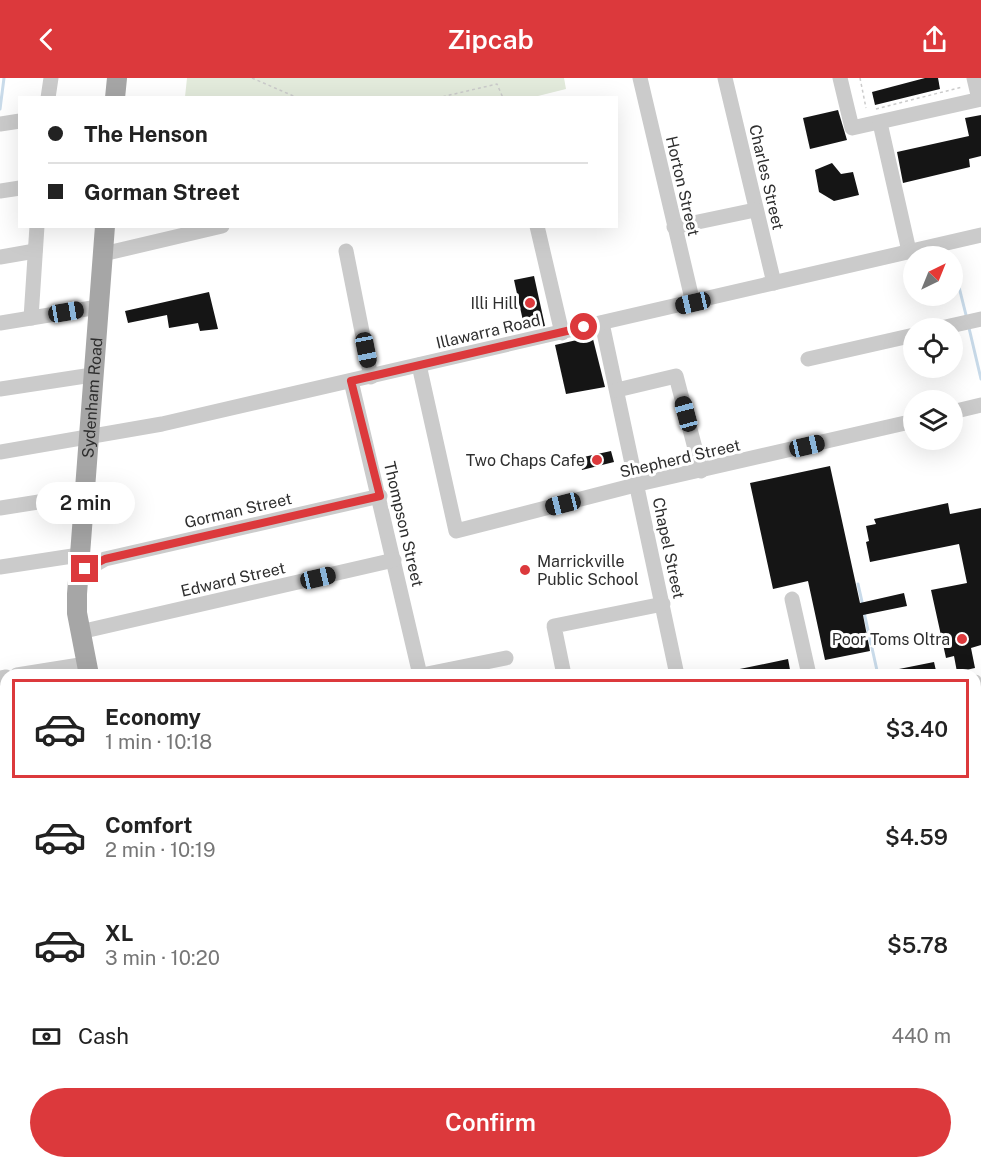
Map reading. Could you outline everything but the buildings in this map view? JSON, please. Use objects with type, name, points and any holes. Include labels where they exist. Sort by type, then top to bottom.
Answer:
[{"type":"main road","points":[[115,96],[117,78]]},
{"type":"main road","name":"Sydenham Road","points":[[88,669],[77,613],[77,575],[105,228]]},
{"type":"street","points":[[48,96],[51,78]]},
{"type":"street","name":"Horton Street","points":[[640,78],[693,303]]},
{"type":"street","name":"Charles Street","points":[[725,78],[774,283]]},
{"type":"street","points":[[840,78],[852,128],[878,116],[976,91]]},
{"type":"street","points":[[878,116],[908,246]]},
{"type":"street","points":[[0,124],[18,121]]},
{"type":"street","points":[[0,191],[18,188]]},
{"type":"street","points":[[674,227],[756,210]]},
{"type":"street","points":[[31,318],[37,228]]},
{"type":"street","points":[[102,254],[213,228]]},
{"type":"street","points":[[537,228],[562,333]]},
{"type":"street","name":"Illawarra Road","points":[[934,246],[981,235]]},
{"type":"street","points":[[0,257],[35,251]]},
{"type":"street","points":[[346,251],[371,376]]},
{"type":"street","name":"Illawarra Road","points":[[0,452],[87,439],[351,381],[903,253]]},
{"type":"street","points":[[0,323],[98,307]]},
{"type":"street","points":[[963,323],[981,319]]},
{"type":"street","name":"Chapel Street","points":[[602,323],[676,669]]},
{"type":"street","points":[[808,359],[903,337]]},
{"type":"street","name":"Shepherd Street","points":[[419,365],[456,531],[638,485],[903,424]]},
{"type":"street","points":[[0,389],[92,375]]},
{"type":"street","points":[[617,390],[676,376],[701,471]]},
{"type":"street","name":"Thompson Street","points":[[351,381],[420,669]]},
{"type":"street","points":[[963,409],[981,405]]},
{"type":"street","points":[[0,508],[83,495]]},
{"type":"street","name":"Gorman Street","points":[[77,575],[105,559],[380,496]]},
{"type":"street","points":[[0,567],[79,550],[92,557],[105,559]]},
{"type":"street","name":"Edward Street","points":[[80,632],[394,560]]},
{"type":"street","points":[[792,599],[808,669]]},
{"type":"street","points":[[563,669],[554,626],[663,604]]},
{"type":"street","points":[[451,669],[506,658]]},
{"type":"path","points":[[252,78],[293,96]]},
{"type":"path","points":[[860,78],[866,108]]},
{"type":"path","points":[[446,96],[497,84],[502,96]]},
{"type":"path","points":[[878,116],[956,86],[976,91]]},
{"type":"green space","points":[[187,78],[564,78],[566,89],[538,96],[185,96]]},
{"type":"waterway","points":[[0,109],[4,78]]},
{"type":"waterway","points":[[963,303],[966,315]]},
{"type":"waterway","points":[[969,328],[981,379]]},
{"type":"waterway","points":[[858,584],[863,606]]},
{"type":"waterway","points":[[864,612],[871,644]]},
{"type":"waterway","points":[[872,648],[877,669]]},
{"type":"place","name":"Illi Hill","points":[[530,303]]},
{"type":"place","name":"Two Chaps Cafe","points":[[597,460]]},
{"type":"place","name":"Marrickville Public School","points":[[525,570]]},
{"type":"place","name":"Poor Toms Oltra","points":[[962,639]]},
{"type":"route","points":[[85,569],[105,559],[380,496],[351,381],[584,327]]}]
